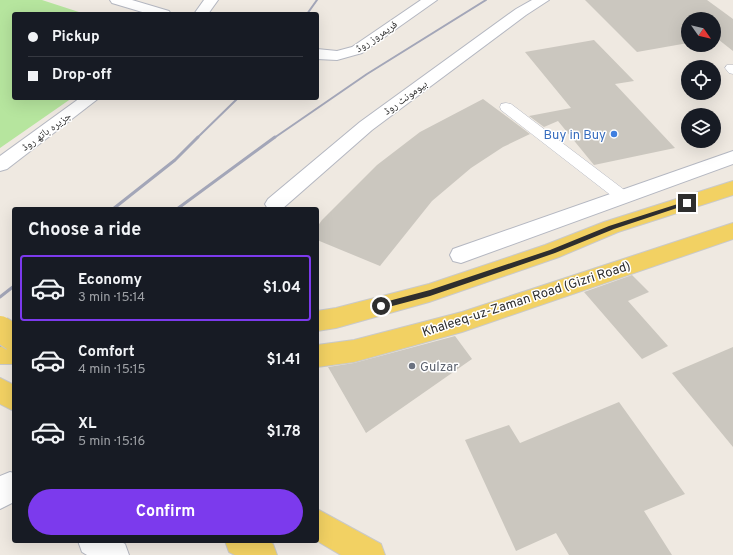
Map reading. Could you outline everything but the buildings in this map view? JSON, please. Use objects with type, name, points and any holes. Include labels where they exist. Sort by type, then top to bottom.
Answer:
[{"type":"main road","points":[[319,321],[336,318],[430,293],[552,251],[611,227],[733,188]]},
{"type":"main road","name":"Khaleeq-uz-Zaman Road (Gizri Road)","points":[[319,356],[354,351],[462,322],[733,231]]},
{"type":"main road","points":[[0,329],[12,337]]},
{"type":"main road","points":[[0,353],[12,353]]},
{"type":"main road","points":[[0,390],[12,389]]},
{"type":"main road","points":[[0,390],[12,398]]},
{"type":"main road","points":[[319,525],[370,555]]},
{"type":"main road","points":[[243,543],[262,555]]},
{"type":"street","points":[[117,0],[157,12]]},
{"type":"street","points":[[202,12],[211,0]]},
{"type":"street","name":"بیومونٹ روڈ","points":[[275,204],[366,126],[521,12],[542,0]]},
{"type":"street","name":"فریمروز روڈ","points":[[319,54],[333,57],[346,55],[357,50],[422,3]]},
{"type":"street","name":"جزیرہ باتھ روڈ","points":[[0,164],[88,100]]},
{"type":"street","points":[[461,255],[733,157]]},
{"type":"street","points":[[96,543],[114,555]]},
{"type":"lane","points":[[506,106],[622,196]]},
{"type":"green space","points":[[0,0],[42,0],[79,12],[12,12],[12,100],[69,100],[0,148]]},
{"type":"railway","points":[[308,12],[317,0]]},
{"type":"railway","points":[[274,138],[367,74],[486,0]]},
{"type":"railway","points":[[197,138],[236,100]]},
{"type":"railway","points":[[180,207],[275,137]]},
{"type":"railway","points":[[116,207],[175,160],[197,138]]},
{"type":"railway","points":[[0,297],[12,288]]},
{"type":"railway","points":[[0,345],[12,336]]},
{"type":"place","name":"Buy in Buy","points":[[614,134]]},
{"type":"place","name":"Gulzar","points":[[412,366]]},
{"type":"route","points":[[381,306],[430,293],[552,251],[611,227],[687,203]]}]
